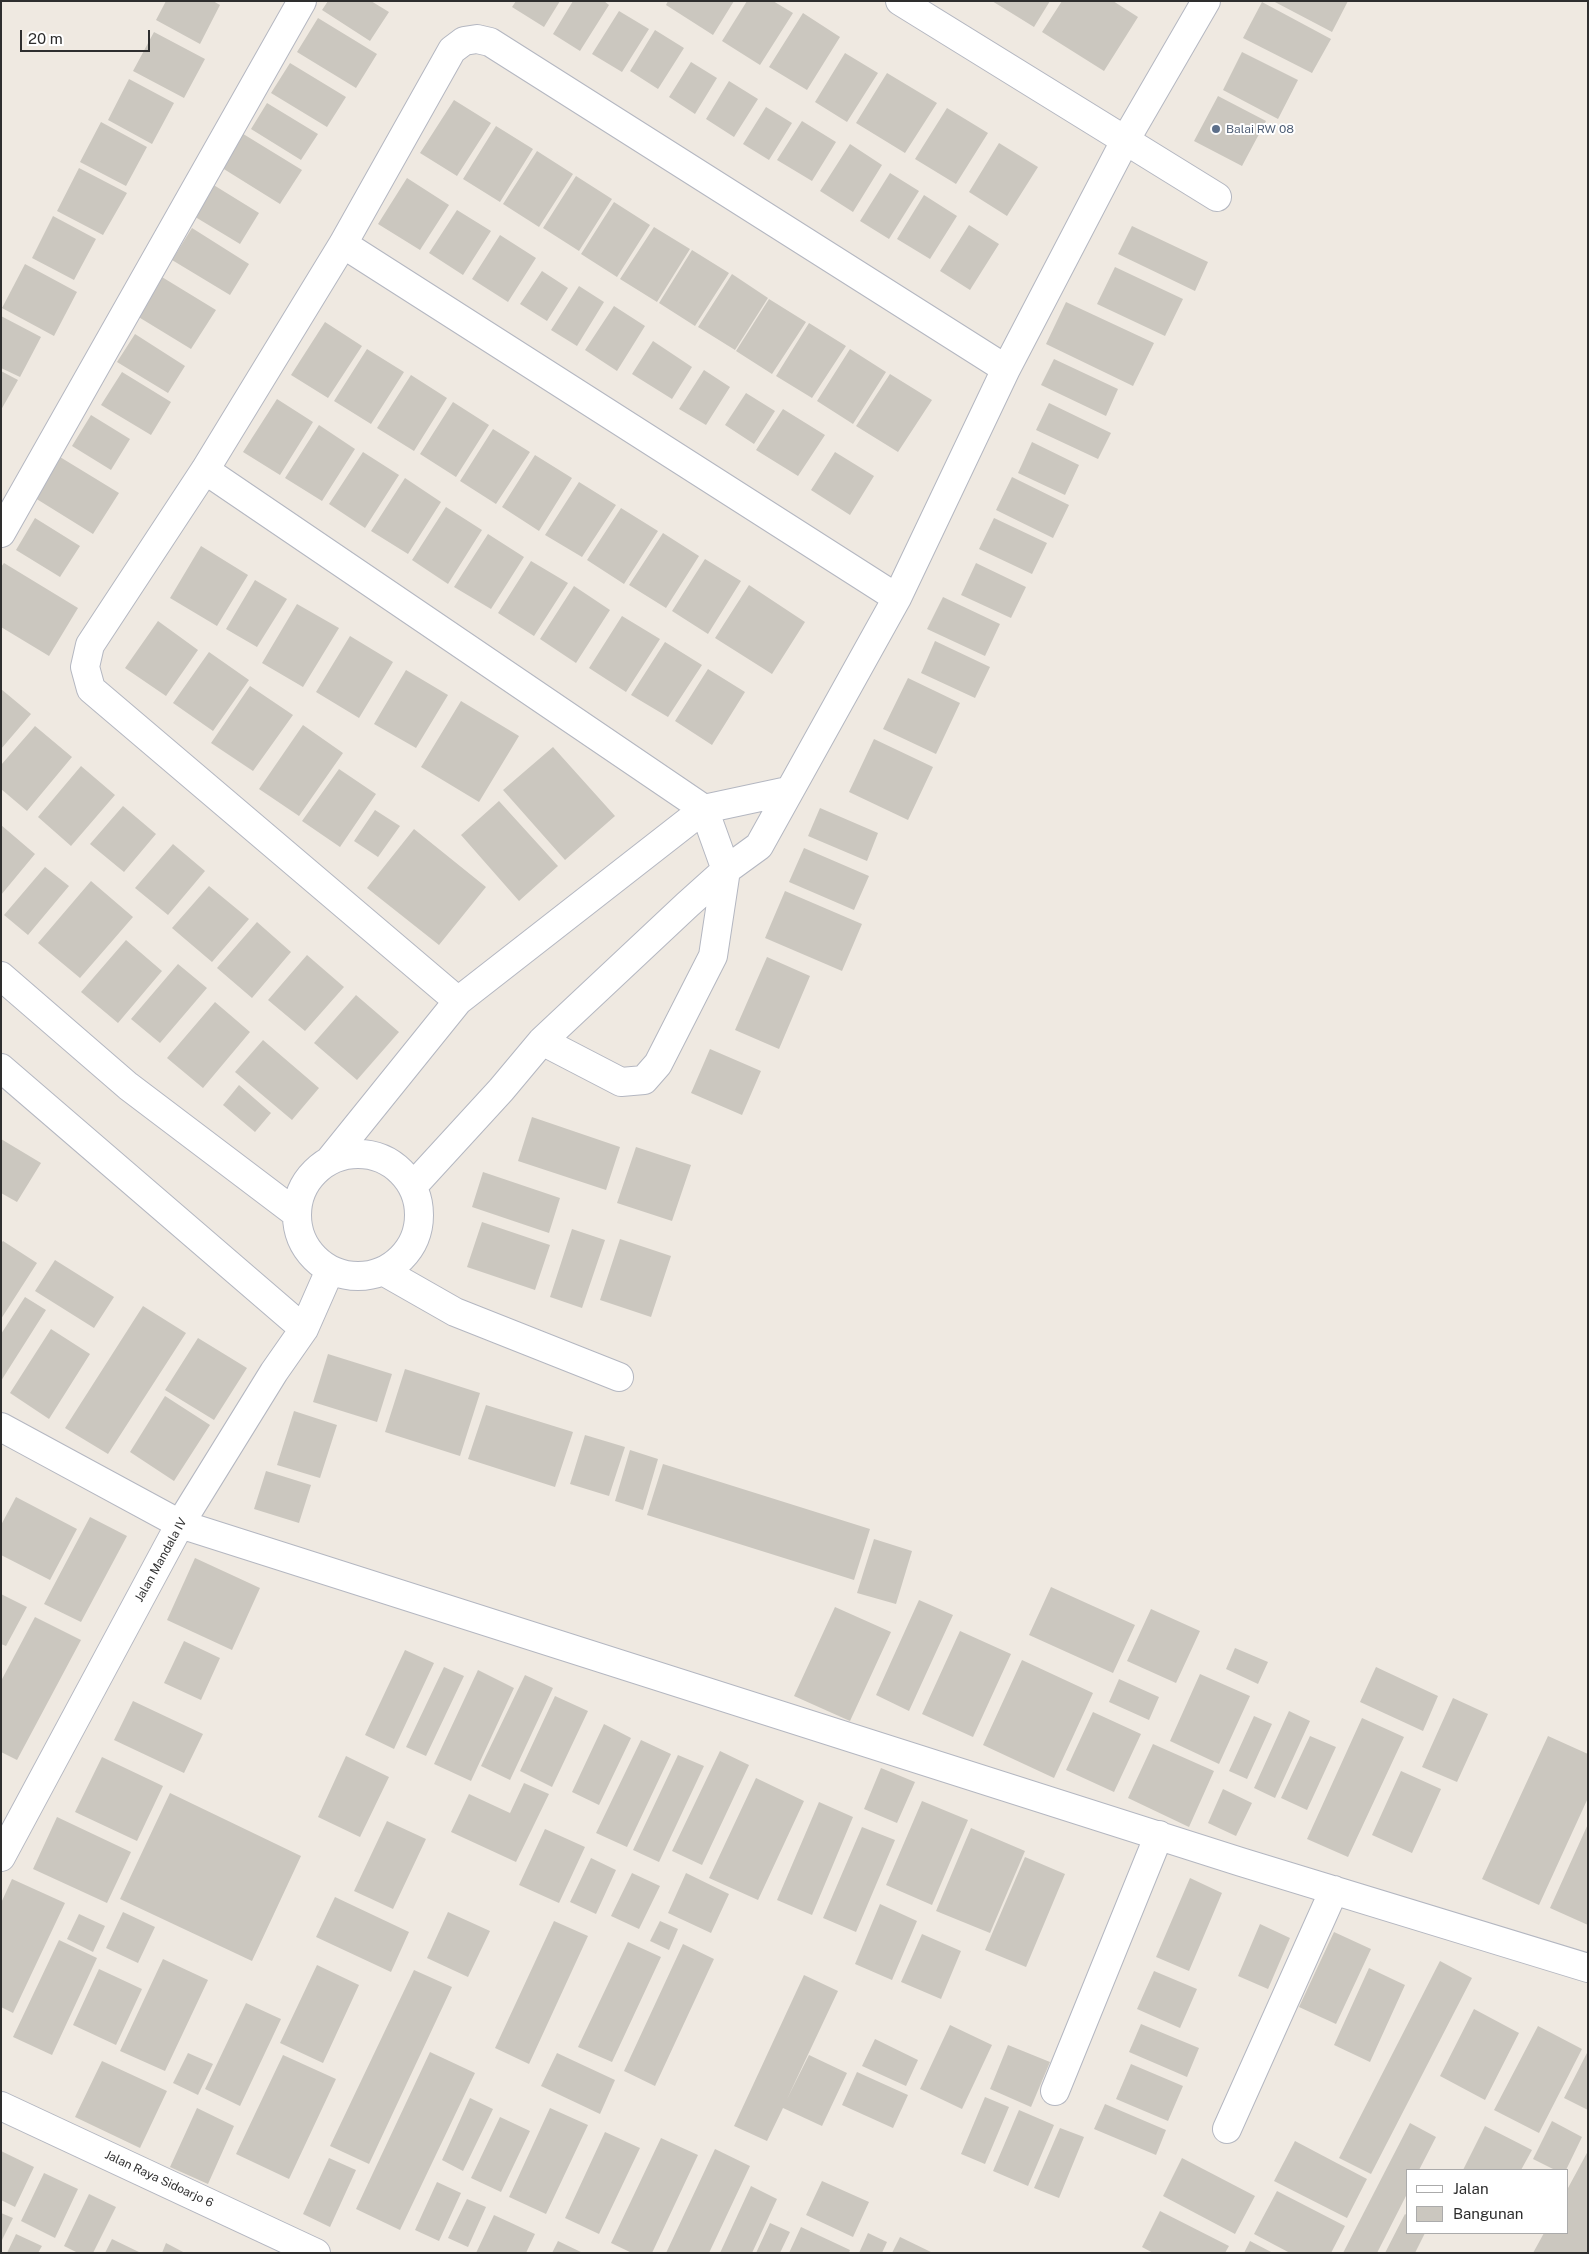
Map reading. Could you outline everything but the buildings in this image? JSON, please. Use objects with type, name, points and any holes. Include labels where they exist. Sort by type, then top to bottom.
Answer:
[{"type":"street","points":[[1,533],[302,1]]},
{"type":"street","points":[[900,1],[1217,196]]},
{"type":"street","points":[[413,1186],[501,1090],[542,1041],[726,870],[759,846],[897,598],[1006,369],[1126,139],[1206,1]]},
{"type":"street","points":[[458,1001],[91,689],[85,667],[90,644],[206,470],[343,244],[452,50],[464,41],[477,39],[490,42],[1006,369]]},
{"type":"street","points":[[343,244],[897,598]]},
{"type":"street","points":[[206,470],[704,809],[726,870],[714,956],[658,1064],[644,1080],[621,1082],[542,1041]]},
{"type":"street","points":[[329,1161],[352,1154],[376,1156],[398,1168],[413,1186],[420,1210],[417,1235],[404,1257],[383,1271],[356,1277],[330,1270],[312,1256],[301,1236],[297,1214],[301,1193],[311,1175],[329,1161],[458,1001],[704,809],[788,791]]},
{"type":"street","points":[[1,976],[128,1086],[297,1214]]},
{"type":"street","points":[[1,1068],[304,1329]]},
{"type":"street","name":"Jalan Mandala IV","points":[[1,1857],[180,1524],[274,1372],[304,1329],[330,1270]]},
{"type":"street","points":[[383,1271],[456,1312],[619,1377]]},
{"type":"street","points":[[1,1427],[180,1524],[1159,1835],[1588,1968]]},
{"type":"street","points":[[1055,2091],[1159,1835]]},
{"type":"street","points":[[1227,2129],[1334,1890]]},
{"type":"street","name":"Jalan Raya Sidoarjo 6","points":[[1,2106],[316,2253]]},
{"type":"place","name":"Balai RW 08","points":[[1216,129]]}]
